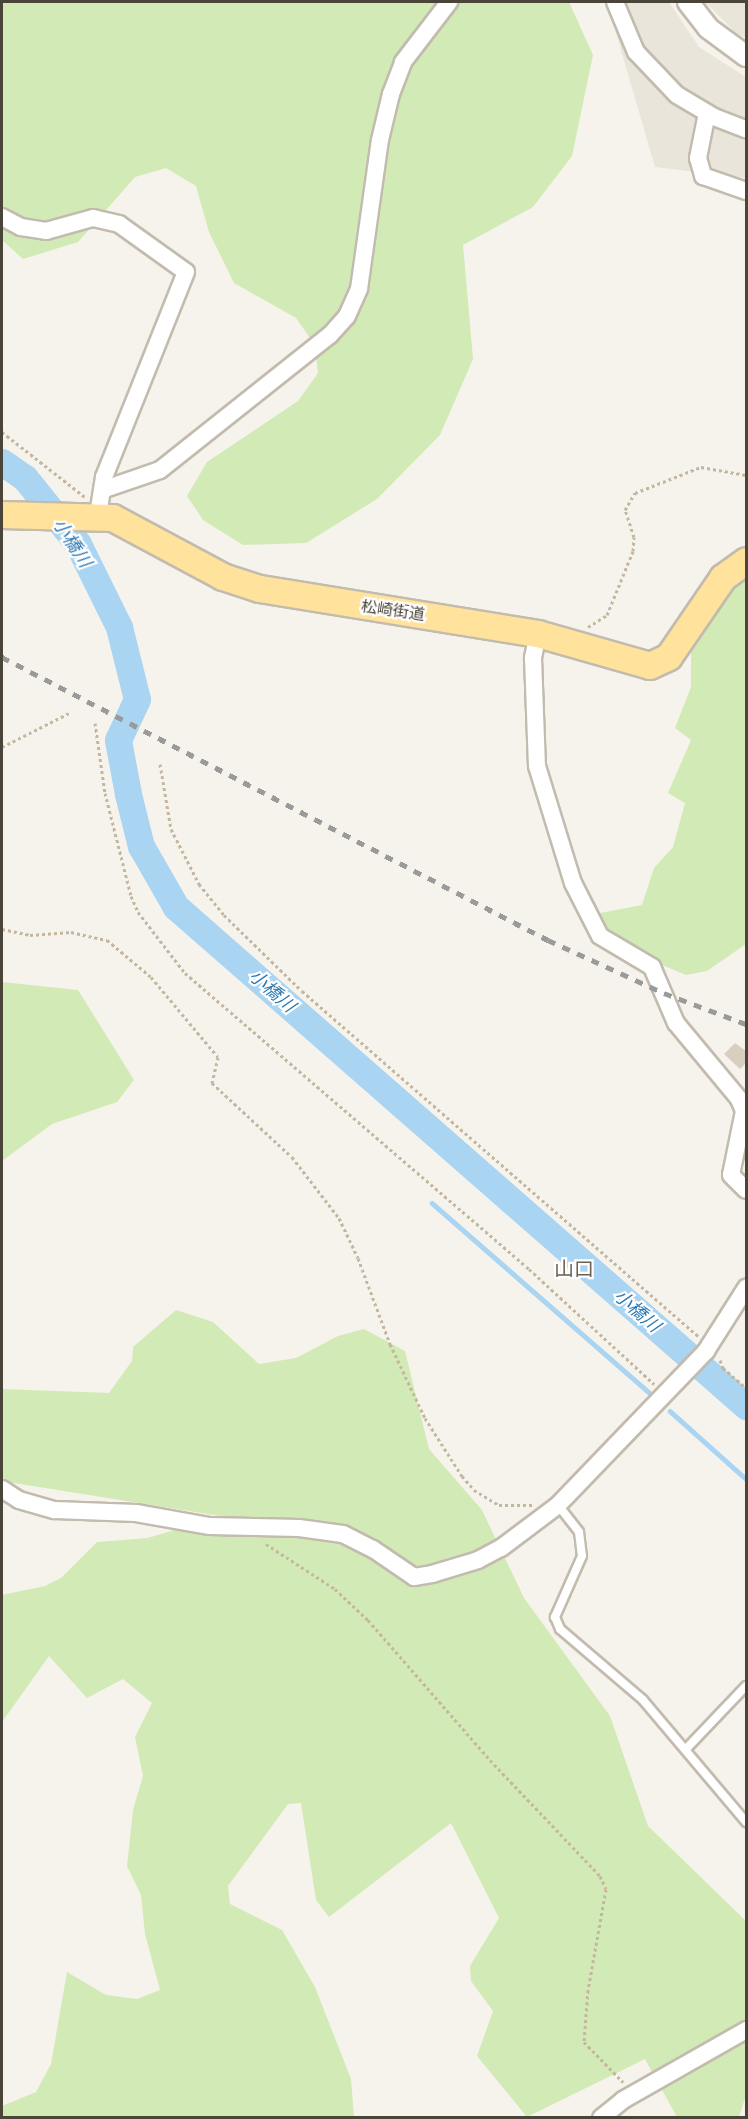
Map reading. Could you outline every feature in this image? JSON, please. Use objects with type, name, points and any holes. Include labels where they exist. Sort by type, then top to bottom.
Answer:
[{"type":"main road","name":"松崎街道","points":[[11,515],[99,507],[113,518],[224,577],[260,589],[549,637],[634,664],[660,663],[677,648],[723,578],[747,561]]},
{"type":"street","points":[[99,507],[160,470],[313,348],[347,316],[358,289],[380,140],[391,94],[403,62],[449,2]]},
{"type":"street","points":[[615,2],[636,52],[677,95],[707,113],[747,129]]},
{"type":"street","points":[[688,2],[708,28],[747,56]]},
{"type":"street","points":[[707,113],[698,158],[703,177],[747,191]]},
{"type":"street","points":[[2,217],[21,227],[46,231],[93,218],[119,224],[186,272],[99,507]]},
{"type":"street","points":[[549,637],[533,658],[537,766],[573,883],[600,936],[652,967],[676,1023],[739,1099],[744,1112],[731,1175],[747,1190]]},
{"type":"street","points":[[2,1489],[19,1500],[55,1510],[136,1514],[245,1530],[298,1528],[343,1534],[414,1577],[478,1560],[501,1548],[558,1505],[669,1393],[709,1347],[747,1288]]},
{"type":"street","points":[[601,2118],[623,2100],[747,2030]]},
{"type":"lane","points":[[558,1505],[579,1532],[582,1556],[555,1617],[560,1629],[643,1700],[747,1822]]},
{"type":"lane","points":[[686,1749],[747,1686]]},
{"type":"path","points":[[2,432],[99,507]]},
{"type":"path","points":[[549,637],[607,615],[633,551],[634,537],[625,510],[635,493],[701,467],[747,475]]},
{"type":"path","points":[[2,747],[69,713]]},
{"type":"path","points":[[95,723],[105,793],[131,896],[138,912],[185,973],[529,1269],[669,1393]]},
{"type":"path","points":[[160,764],[171,829],[200,884],[224,915],[302,991],[446,1113],[709,1347],[723,1368],[747,1389]]},
{"type":"path","points":[[2,929],[30,935],[71,932],[107,940],[151,976],[218,1057],[212,1083],[292,1157],[339,1218],[358,1258],[395,1355],[425,1418],[462,1476],[474,1490],[499,1505],[558,1505]]},
{"type":"path","points":[[245,1530],[335,1590],[368,1620],[490,1760],[600,1876],[606,1890],[588,1990],[584,2042],[624,2083]]},
{"type":"shaded area","points":[[607,2],[669,2],[699,47],[746,77],[746,178],[655,167]]},
{"type":"shaded area","points":[[705,2],[746,2],[746,38],[737,34]]},
{"type":"green space","points":[[2,2],[569,2],[593,55],[572,156],[533,207],[463,245],[473,359],[440,435],[377,499],[306,543],[243,545],[203,520],[187,496],[207,462],[298,401],[318,373],[315,345],[296,318],[234,283],[209,232],[196,186],[166,168],[135,177],[78,242],[23,259],[2,240]]},
{"type":"green space","points":[[746,577],[746,944],[707,971],[686,975],[629,951],[611,938],[595,914],[642,905],[654,868],[673,847],[685,803],[668,793],[691,740],[675,728],[691,687],[691,649],[696,634],[736,582]]},
{"type":"green space","points":[[2,982],[78,990],[134,1080],[117,1102],[52,1124],[2,1161]]},
{"type":"green space","points":[[176,1310],[213,1322],[259,1364],[296,1358],[338,1336],[364,1329],[405,1351],[429,1449],[482,1510],[524,1598],[610,1716],[648,1826],[746,1921],[746,2095],[739,2117],[677,2117],[645,2059],[527,2117],[477,2056],[493,2011],[471,1981],[470,1966],[499,1918],[451,1823],[329,1917],[316,1900],[301,1803],[288,1804],[228,1886],[230,1904],[282,1930],[315,1987],[351,2079],[354,2117],[2,2117],[2,2106],[36,2092],[51,2064],[67,1972],[106,1995],[137,1999],[160,1990],[145,1934],[141,1895],[127,1866],[133,1810],[143,1776],[135,1737],[152,1703],[123,1679],[87,1698],[49,1656],[2,1722],[2,1595],[45,1586],[61,1578],[97,1542],[148,1538],[220,1516],[8,1482],[2,1478],[2,1389],[109,1393],[132,1361],[133,1347]]},
{"type":"building","points":[[735,1043],[746,1051],[746,1063],[740,1069],[724,1054]]},
{"type":"waterway","name":"小橋川","points":[[2,462],[25,478],[78,544],[119,627],[137,699],[118,740],[128,794],[141,846],[176,907],[746,1406]]},
{"type":"waterway","points":[[432,1203],[649,1392]]},
{"type":"waterway","points":[[670,1411],[746,1479]]},
{"type":"railway","points":[[2,657],[548,940],[664,993],[746,1024]]},
{"type":"district","name":"山口","points":[[574,1269]]}]
